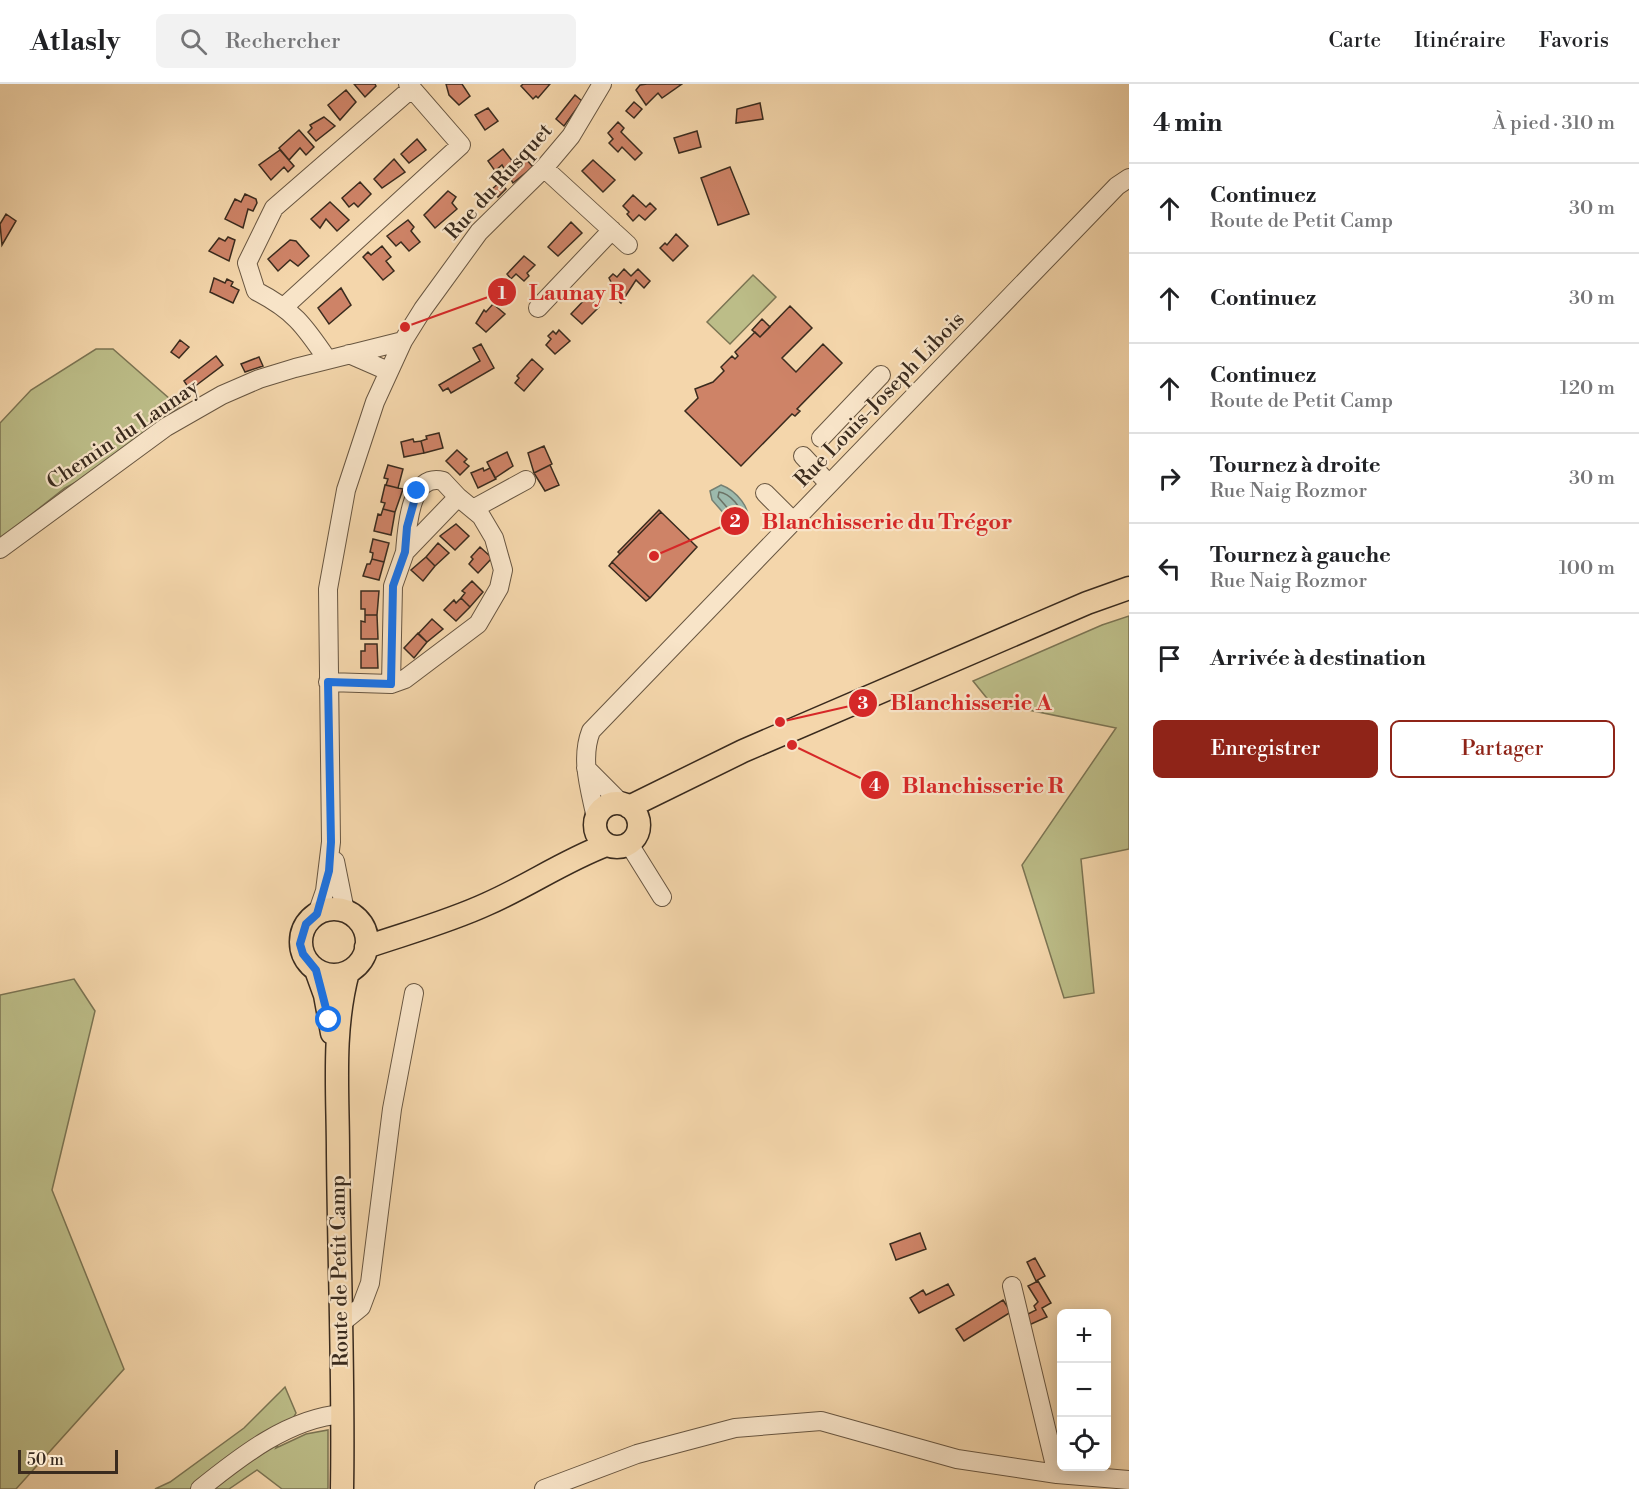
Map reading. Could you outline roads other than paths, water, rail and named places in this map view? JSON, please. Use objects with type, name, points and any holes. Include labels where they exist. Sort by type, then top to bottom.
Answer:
[{"type":"main road","points":[[366,947],[454,918],[489,903],[553,867],[599,830],[603,807],[630,811],[689,777],[882,691],[1087,603],[1129,588]]},
{"type":"main road","points":[[599,830],[615,847],[629,844],[638,834],[630,811]]},
{"type":"main road","points":[[353,918],[366,936],[363,957],[348,972],[335,975],[316,970],[303,954],[300,944],[306,924],[317,914],[327,910],[353,918],[423,927]]},
{"type":"main road","name":"Route de Petit Camp","points":[[316,970],[325,995],[336,1052]]},
{"type":"main road","name":"Route de Petit Camp","points":[[342,1489],[343,1414],[339,1325],[336,1052],[348,972]]},
{"type":"street","name":"Rue du Rusquet","points":[[328,682],[328,589],[335,537],[346,490],[375,402],[388,371],[423,309],[479,232],[544,168],[571,136],[602,84]]},
{"type":"street","points":[[285,306],[461,145],[410,86],[274,208],[247,263],[256,291],[285,306],[327,359]]},
{"type":"street","points":[[544,168],[628,245]]},
{"type":"street","name":"Rue Louis-Joseph Libois","points":[[599,830],[586,768],[586,743],[591,731],[1117,186],[1129,178]]},
{"type":"street","points":[[538,308],[612,230]]},
{"type":"street","name":"Chemin du Launay","points":[[0,549],[188,413],[259,379],[327,359],[403,342]]},
{"type":"street","points":[[349,354],[388,371]]},
{"type":"street","points":[[822,438],[881,375]]},
{"type":"street","points":[[803,456],[829,484]]},
{"type":"street","points":[[317,914],[325,891],[331,842],[328,682],[391,684],[405,679],[478,624],[499,588],[503,570],[488,524],[443,481],[429,480],[417,491],[407,527],[405,552],[393,586],[391,684]]},
{"type":"street","points":[[473,509],[526,480]]},
{"type":"street","points":[[765,493],[793,521]]},
{"type":"street","points":[[405,552],[458,497]]},
{"type":"street","points":[[586,768],[630,811]]},
{"type":"street","points":[[331,842],[353,918]]},
{"type":"street","points":[[629,844],[662,897]]},
{"type":"street","points":[[339,1325],[361,1306],[370,1283],[392,1109],[414,993]]},
{"type":"street","points":[[1012,1286],[1057,1474]]},
{"type":"street","points":[[200,1489],[249,1450],[323,1415],[343,1414]]},
{"type":"street","points":[[544,1489],[637,1455],[735,1428],[821,1421],[957,1459],[1057,1474],[1129,1480]]},
{"type":"water","points":[[721,485],[732,491],[742,501],[748,519],[746,525],[734,525],[712,500],[710,491]]},
{"type":"place","name":"Launay R","points":[[405,327]]},
{"type":"place","name":"Blanchisserie du Trégor","points":[[654,556]]},
{"type":"place","name":"Blanchisserie A","points":[[780,722]]},
{"type":"place","name":"Blanchisserie R","points":[[792,745]]}]
